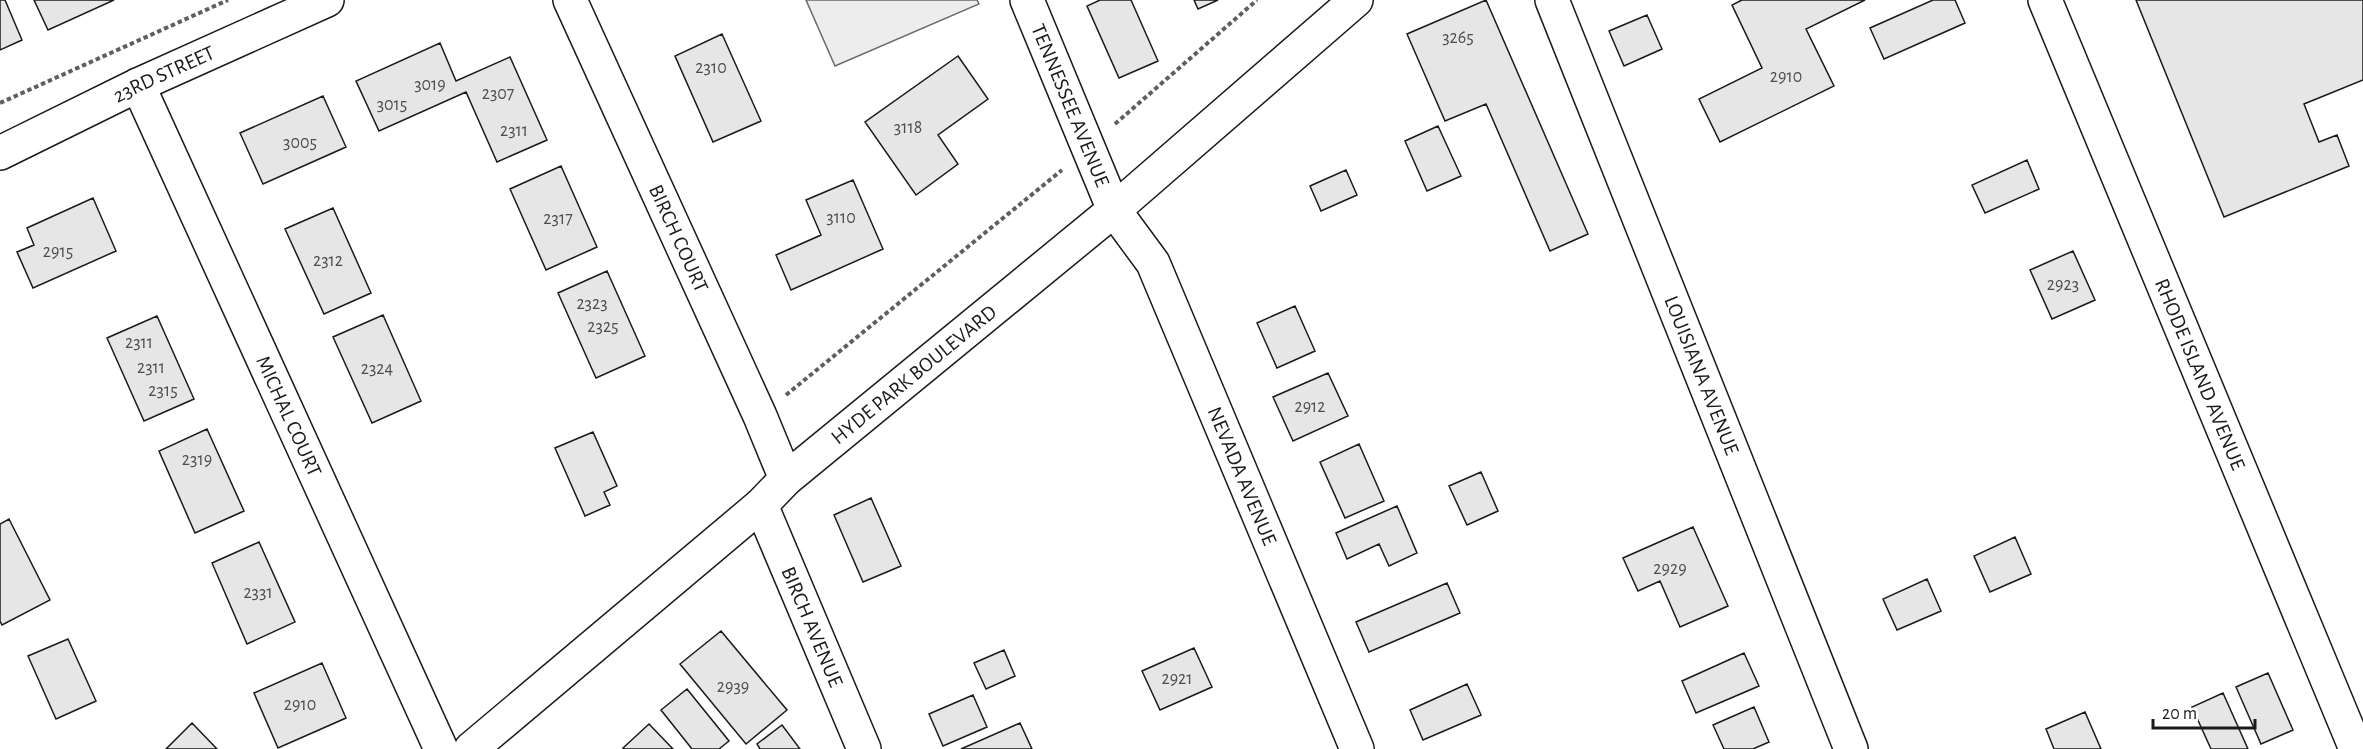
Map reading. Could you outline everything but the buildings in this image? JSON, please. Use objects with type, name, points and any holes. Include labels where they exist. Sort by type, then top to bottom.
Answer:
[{"type":"street","name":"23RD STREET","points":[[0,153],[138,85],[327,0]]},
{"type":"street","name":"BIRCH COURT","points":[[570,0],[760,416],[786,479]]},
{"type":"street","name":"TENNESSEE AVENUE","points":[[1026,0],[1114,210]]},
{"type":"street","name":"HYDE PARK BOULEVARD","points":[[471,749],[760,505],[786,479],[1114,210],[1356,0]]},
{"type":"street","name":"LOUISIANA AVENUE","points":[[1552,0],[1851,749]]},
{"type":"street","name":"RHODE ISLAND AVENUE","points":[[2045,0],[2356,749]]},
{"type":"street","name":"MICHAL COURT","points":[[138,85],[441,749]]},
{"type":"street","name":"NEVADA AVENUE","points":[[1114,210],[1153,263],[1357,749]]},
{"type":"street","name":"BIRCH AVENUE","points":[[760,505],[864,749]]},
{"type":"path","points":[[0,103],[228,0]]},
{"type":"path","points":[[760,416],[1088,148],[1257,0]]},
{"type":"shaded area","points":[[806,0],[977,0],[979,4],[835,66]]}]
